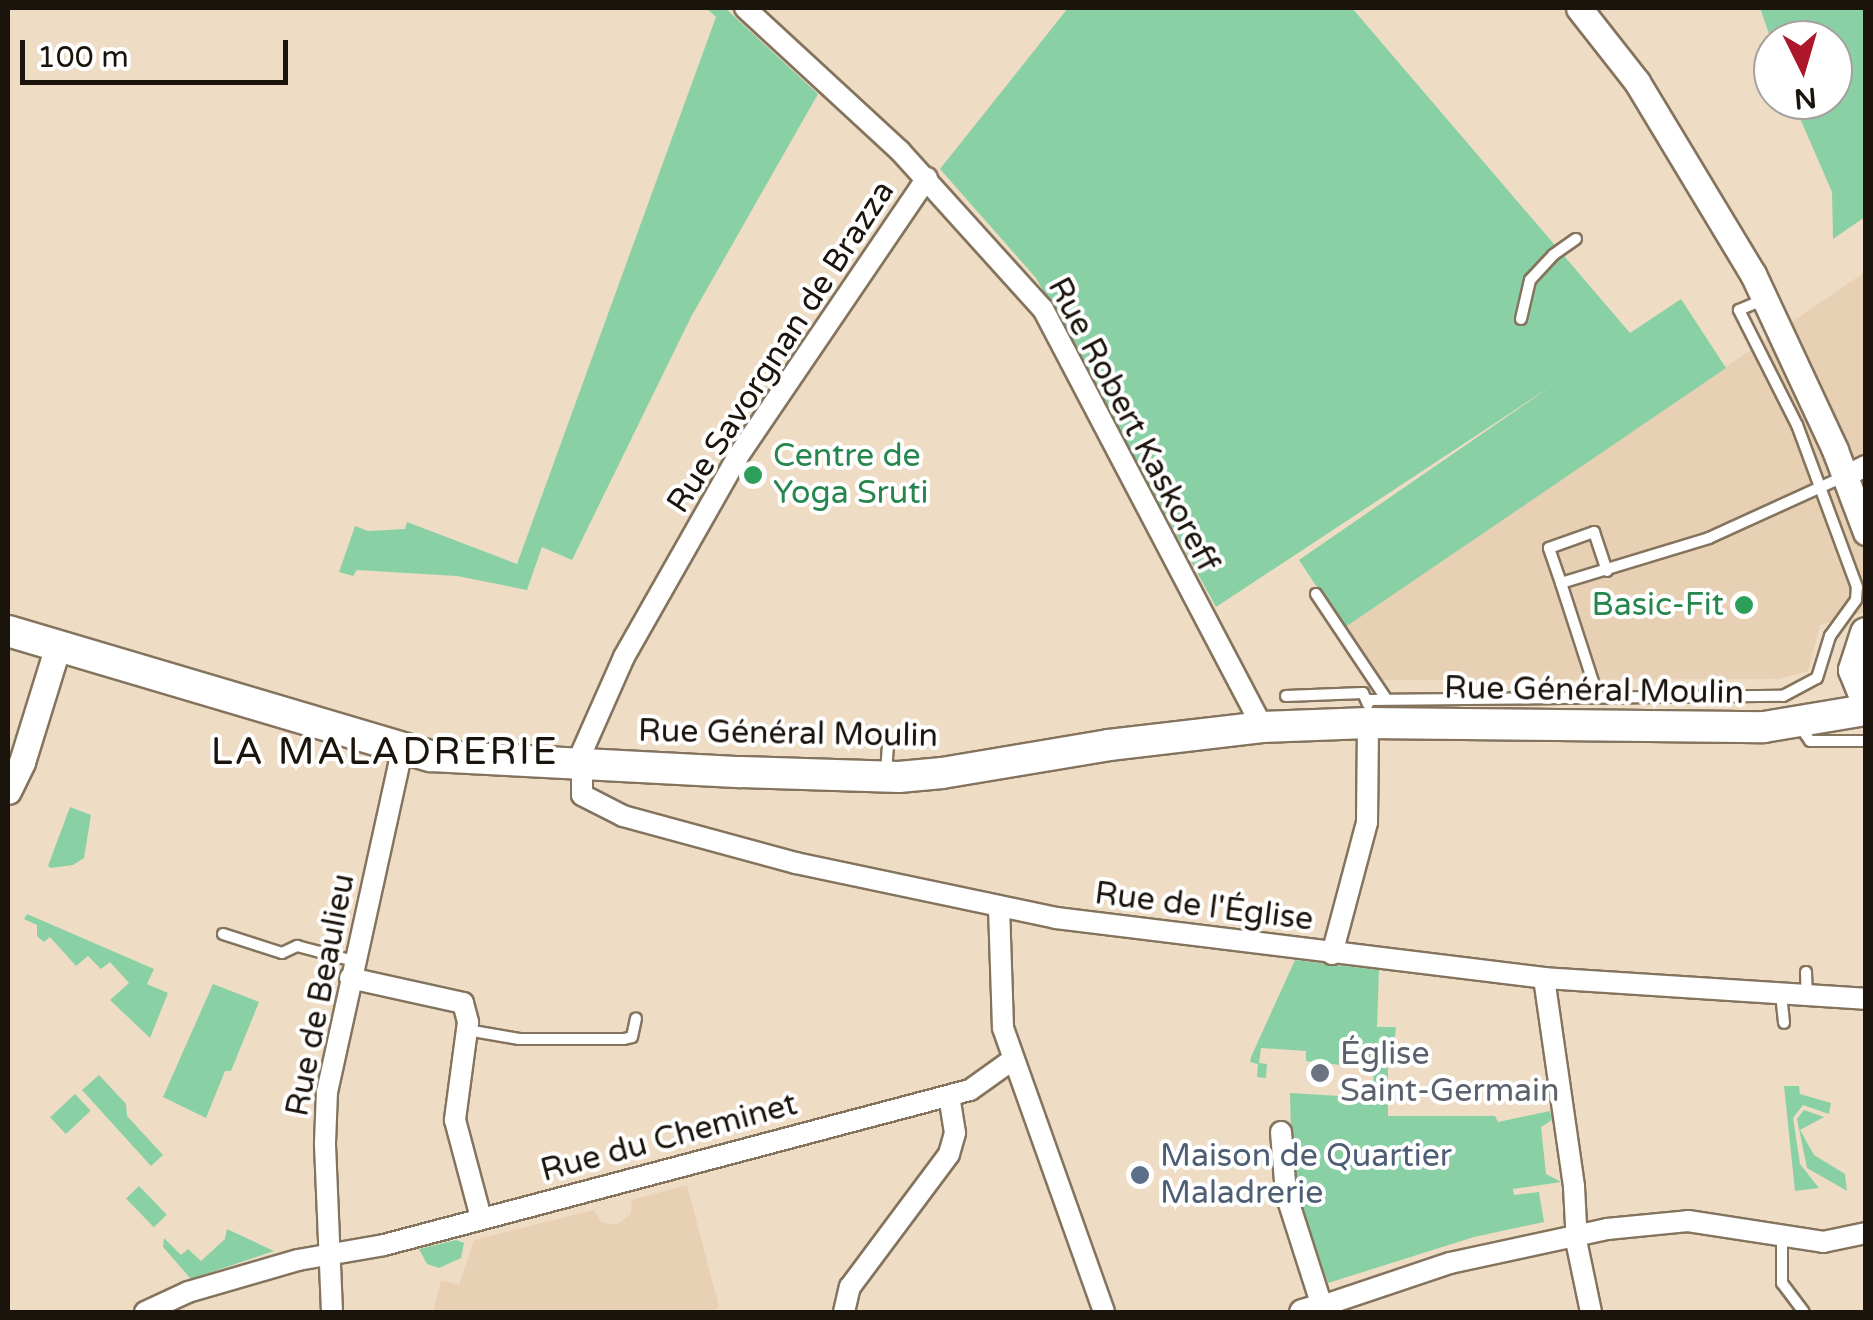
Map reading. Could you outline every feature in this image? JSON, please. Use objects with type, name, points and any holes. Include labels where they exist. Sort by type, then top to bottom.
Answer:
[{"type":"main road","name":"Rue Général Moulin","points":[[8,630],[402,750],[436,757],[580,764],[886,776],[942,774],[1126,743],[1368,712],[1809,721],[1866,710]]},
{"type":"main road","points":[[1809,721],[1854,670],[1866,633]]},
{"type":"main road","points":[[1854,670],[1866,699]]},
{"type":"street","name":"Rue Robert Kaskoreff","points":[[745,8],[928,178],[1043,309],[1262,727]]},
{"type":"street","points":[[1579,8],[1637,82],[1766,299],[1856,471],[1866,532]]},
{"type":"street","name":"Rue Savorgnan de Brazza","points":[[580,764],[590,726],[624,657],[737,458],[928,178]]},
{"type":"street","points":[[8,791],[22,762],[58,646]]},
{"type":"street","points":[[1332,954],[1367,822],[1368,712]]},
{"type":"street","name":"Rue de Beaulieu","points":[[332,1312],[327,1098],[402,750]]},
{"type":"street","name":"Rue de l'Église","points":[[580,764],[582,795],[622,816],[796,863],[999,907],[1332,954],[1544,978],[1866,999]]},
{"type":"street","points":[[999,907],[1001,1009],[1012,1060],[1104,1312]]},
{"type":"street","points":[[352,969],[458,998],[468,1015],[455,1120],[482,1218]]},
{"type":"street","points":[[1544,978],[1591,1312]]},
{"type":"street","name":"Rue du Cheminet","points":[[145,1312],[188,1292],[331,1254],[368,1249],[949,1096],[983,1084],[1012,1060]]},
{"type":"street","points":[[844,1312],[850,1287],[949,1154],[955,1133],[949,1096]]},
{"type":"street","points":[[1282,1132],[1286,1194],[1316,1310],[1450,1263],[1607,1229],[1688,1222],[1824,1242],[1866,1233]]},
{"type":"lane","points":[[1521,319],[1530,280],[1554,254],[1576,239]]},
{"type":"lane","points":[[1286,696],[1362,694],[1368,712],[1384,697],[1783,696],[1817,678],[1830,636],[1856,600],[1858,586],[1797,425],[1740,310],[1766,299]]},
{"type":"lane","points":[[1562,583],[1709,538],[1856,471]]},
{"type":"lane","points":[[1598,697],[1549,548],[1594,532],[1607,571]]},
{"type":"lane","points":[[1316,594],[1384,697]]},
{"type":"lane","points":[[1809,721],[1810,741],[1866,741]]},
{"type":"lane","points":[[886,776],[888,744]]},
{"type":"lane","points":[[223,934],[282,953],[297,946],[352,969]]},
{"type":"lane","points":[[1806,972],[1807,996]]},
{"type":"lane","points":[[1781,994],[1784,1022]]},
{"type":"lane","points":[[467,1030],[519,1040],[624,1039],[632,1037],[636,1018]]},
{"type":"lane","points":[[1783,1235],[1779,1250],[1782,1283],[1804,1312]]},
{"type":"shaded area","points":[[1865,272],[1865,612],[1820,625],[1808,671],[1779,679],[1379,680],[1344,628]]},
{"type":"shaded area","points":[[687,1185],[719,1307],[711,1312],[433,1312],[441,1280],[459,1285],[474,1240],[593,1210],[602,1222],[616,1225],[631,1214],[632,1200]]},
{"type":"green space","points":[[706,8],[725,8],[818,94],[691,317],[572,560],[542,547],[527,590],[457,576],[357,570],[353,576],[339,572],[355,526],[368,531],[405,529],[407,522],[517,564],[716,17]]},
{"type":"green space","points":[[1068,8],[1352,8],[1630,333],[1681,299],[1726,368],[1344,628],[1299,560],[1553,385],[1216,607],[1036,278],[940,169]]},
{"type":"green space","points":[[1760,8],[1865,8],[1865,217],[1833,239],[1832,192],[1801,120],[1853,120],[1853,20],[1764,20]]},
{"type":"green space","points":[[70,807],[91,815],[84,858],[73,865],[51,868],[48,866]]},
{"type":"green space","points":[[27,914],[154,969],[147,984],[168,993],[150,1038],[110,1000],[129,983],[110,962],[101,969],[88,956],[76,966],[50,937],[44,942],[37,936],[37,925],[24,919]]},
{"type":"green space","points":[[1295,960],[1379,970],[1377,1027],[1396,1027],[1393,1053],[1388,1054],[1388,1116],[1495,1116],[1498,1122],[1550,1111],[1552,1120],[1541,1127],[1546,1174],[1561,1182],[1513,1189],[1514,1195],[1539,1192],[1544,1222],[1474,1237],[1328,1283],[1292,1181],[1290,1093],[1372,1098],[1374,1069],[1306,1061],[1306,1051],[1261,1048],[1259,1063],[1267,1064],[1266,1078],[1257,1077],[1258,1064],[1250,1062],[1251,1057]]},
{"type":"green space","points":[[213,984],[259,1002],[231,1071],[225,1071],[206,1118],[163,1097]]},
{"type":"green space","points":[[99,1075],[126,1104],[127,1116],[163,1155],[151,1166],[82,1090]]},
{"type":"green space","points":[[1784,1086],[1799,1086],[1800,1094],[1831,1103],[1829,1114],[1803,1105],[1793,1118],[1800,1164],[1819,1188],[1795,1191]]},
{"type":"green space","points":[[75,1094],[91,1111],[66,1134],[50,1117]]},
{"type":"green space","points":[[1804,1110],[1824,1117],[1800,1130],[1814,1155],[1845,1174],[1847,1191],[1807,1168],[1797,1119]]},
{"type":"green space","points":[[139,1186],[167,1215],[154,1227],[126,1199]]},
{"type":"green space","points":[[227,1229],[274,1251],[191,1279],[163,1247],[164,1238],[181,1255],[188,1249],[201,1261],[225,1239]]},
{"type":"green space","points":[[456,1240],[464,1243],[461,1258],[439,1268],[427,1264],[419,1249]]},
{"type":"place","name":"Centre de Yoga Sruti","points":[[753,475]]},
{"type":"place","name":"Basic-Fit","points":[[1744,605]]},
{"type":"place","name":"Église Saint-Germain","points":[[1320,1073]]},
{"type":"place","name":"Maison de Quartier Maladrerie","points":[[1140,1175]]},
{"type":"district","name":"LA MALADRERIE","points":[[385,753]]}]
